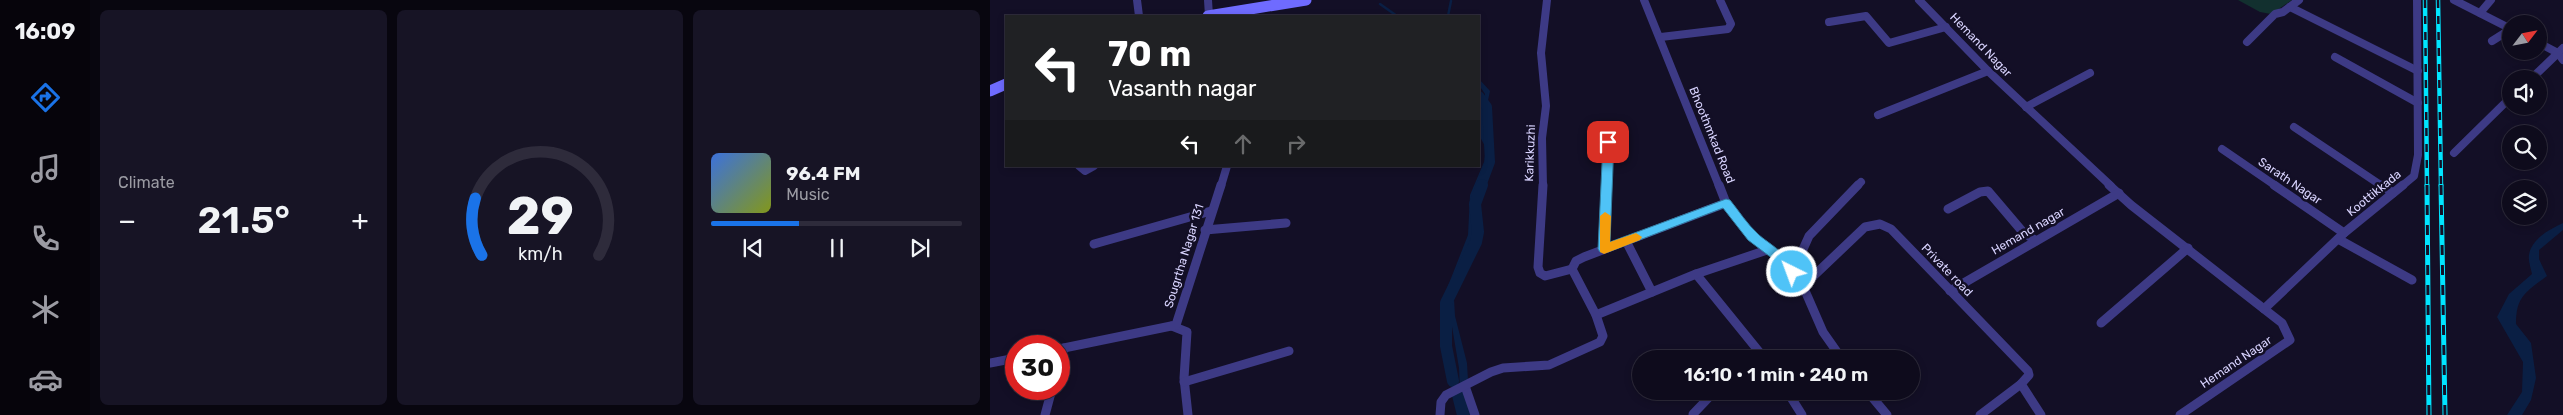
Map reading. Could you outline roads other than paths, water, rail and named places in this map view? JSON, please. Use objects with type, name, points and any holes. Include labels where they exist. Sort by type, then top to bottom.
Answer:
[{"type":"main road","points":[[1218,15],[1306,0]]},
{"type":"main road","points":[[990,91],[1005,84]]},
{"type":"street","points":[[1137,0],[1139,15]]},
{"type":"street","points":[[1208,0],[1208,15]]},
{"type":"street","name":"Karikkuzhi","points":[[1547,0],[1541,53],[1546,106],[1542,138],[1544,159],[1538,268],[1540,273],[1545,276],[1572,269]]},
{"type":"street","name":"Bhoothmkad Road","points":[[1644,0],[1661,37],[1726,203],[1752,236],[1781,258],[1803,286]]},
{"type":"street","points":[[1661,37],[1728,29],[1731,24],[1720,0]]},
{"type":"street","name":"Hemand Nagar","points":[[1919,0],[1988,71],[2119,194],[2282,323],[2290,340],[2180,415]]},
{"type":"street","points":[[2247,42],[2275,14],[2284,12],[2299,0]]},
{"type":"street","name":"Koottikkada","points":[[2264,309],[2341,236],[2415,173],[2418,155],[2417,0]]},
{"type":"street","points":[[2455,0],[2502,24]]},
{"type":"street","points":[[2480,13],[2492,0]]},
{"type":"street","points":[[2290,6],[2418,71]]},
{"type":"street","points":[[1829,22],[1866,16],[1889,43],[1946,27]]},
{"type":"street","points":[[2492,41],[2502,35]]},
{"type":"street","points":[[2542,70],[2561,54],[2548,48]]},
{"type":"street","points":[[2335,58],[2418,103]]},
{"type":"street","points":[[1878,115],[1988,71]]},
{"type":"street","points":[[2026,107],[2090,73]]},
{"type":"street","points":[[2454,153],[2502,106]]},
{"type":"street","points":[[2294,127],[2393,192]]},
{"type":"street","points":[[1604,249],[1608,142]]},
{"type":"street","name":"Sarath Nagar","points":[[2222,149],[2341,236],[2412,280]]},
{"type":"street","points":[[1080,167],[1085,171],[1092,167]]},
{"type":"street","name":"Sougrtha Nagar 131","points":[[1070,347],[1176,325],[1227,167]]},
{"type":"street","points":[[1836,350],[1823,332],[1803,286],[1800,256],[1809,236],[1861,182]]},
{"type":"street","name":"Hemand Nagar","points":[[1948,209],[1980,192],[1988,192],[2008,212],[2019,228],[2036,241]]},
{"type":"street","name":"Hemand nagar","points":[[1950,291],[2119,194]]},
{"type":"street","points":[[1440,415],[1438,410],[1446,395],[1497,370],[1549,365],[1600,342],[1603,336],[1596,316],[1574,276],[1572,269],[1576,261],[1726,203]]},
{"type":"street","points":[[1094,244],[1211,211]]},
{"type":"street","points":[[1205,230],[1286,223]]},
{"type":"street","name":"Private road","points":[[1803,286],[1861,230],[1871,224],[1880,224],[1891,229],[2028,371],[2029,375],[2021,384]]},
{"type":"street","points":[[1626,241],[1652,292]]},
{"type":"street","points":[[2101,323],[2188,248]]},
{"type":"street","points":[[1596,316],[1696,274],[1770,249]]},
{"type":"street","points":[[1696,274],[1755,350]]},
{"type":"street","points":[[1176,325],[1171,326],[1187,332],[1184,382],[1188,415]]},
{"type":"street","points":[[1184,382],[1289,351]]},
{"type":"street","points":[[990,363],[1005,360]]},
{"type":"street","points":[[1980,415],[2021,384],[2041,415]]},
{"type":"street","points":[[1465,386],[1475,415]]},
{"type":"street","points":[[1045,415],[1049,400]]},
{"type":"street","points":[[1693,414],[1706,400]]},
{"type":"street","points":[[1793,400],[1802,415]]},
{"type":"street","points":[[1874,400],[1887,415]]},
{"type":"water","points":[[1480,80],[1490,91],[1483,124],[1493,155],[1479,192],[1476,233],[1456,284],[1454,299],[1455,316],[1467,363],[1470,415],[1461,415],[1459,368],[1446,291],[1468,235],[1470,195],[1484,162],[1486,148],[1480,137],[1480,110],[1485,94],[1480,86]]},
{"type":"water","points":[[2563,223],[2563,230],[2539,250],[2539,259],[2547,276],[2528,291],[2518,307],[2516,324],[2531,343],[2536,378],[2531,400],[2522,415],[2507,415],[2522,392],[2523,362],[2497,317],[2509,294],[2532,274],[2529,257],[2533,244],[2547,232]]},
{"type":"waterway","points":[[1448,15],[1451,1]]},
{"type":"waterway","points":[[1380,4],[1396,15]]},
{"type":"waterway","points":[[1480,97],[1487,107],[1490,162],[1481,186]]},
{"type":"waterway","points":[[1453,381],[1446,346],[1446,303],[1476,242],[1478,232],[1475,204],[1482,185]]},
{"type":"waterway","points":[[1458,395],[1463,415]]},
{"type":"railway","points":[[2425,0],[2427,186]]},
{"type":"railway","points":[[2438,0],[2441,186]]},
{"type":"railway","points":[[2427,185],[2429,415]]},
{"type":"railway","points":[[2441,185],[2445,415]]}]
